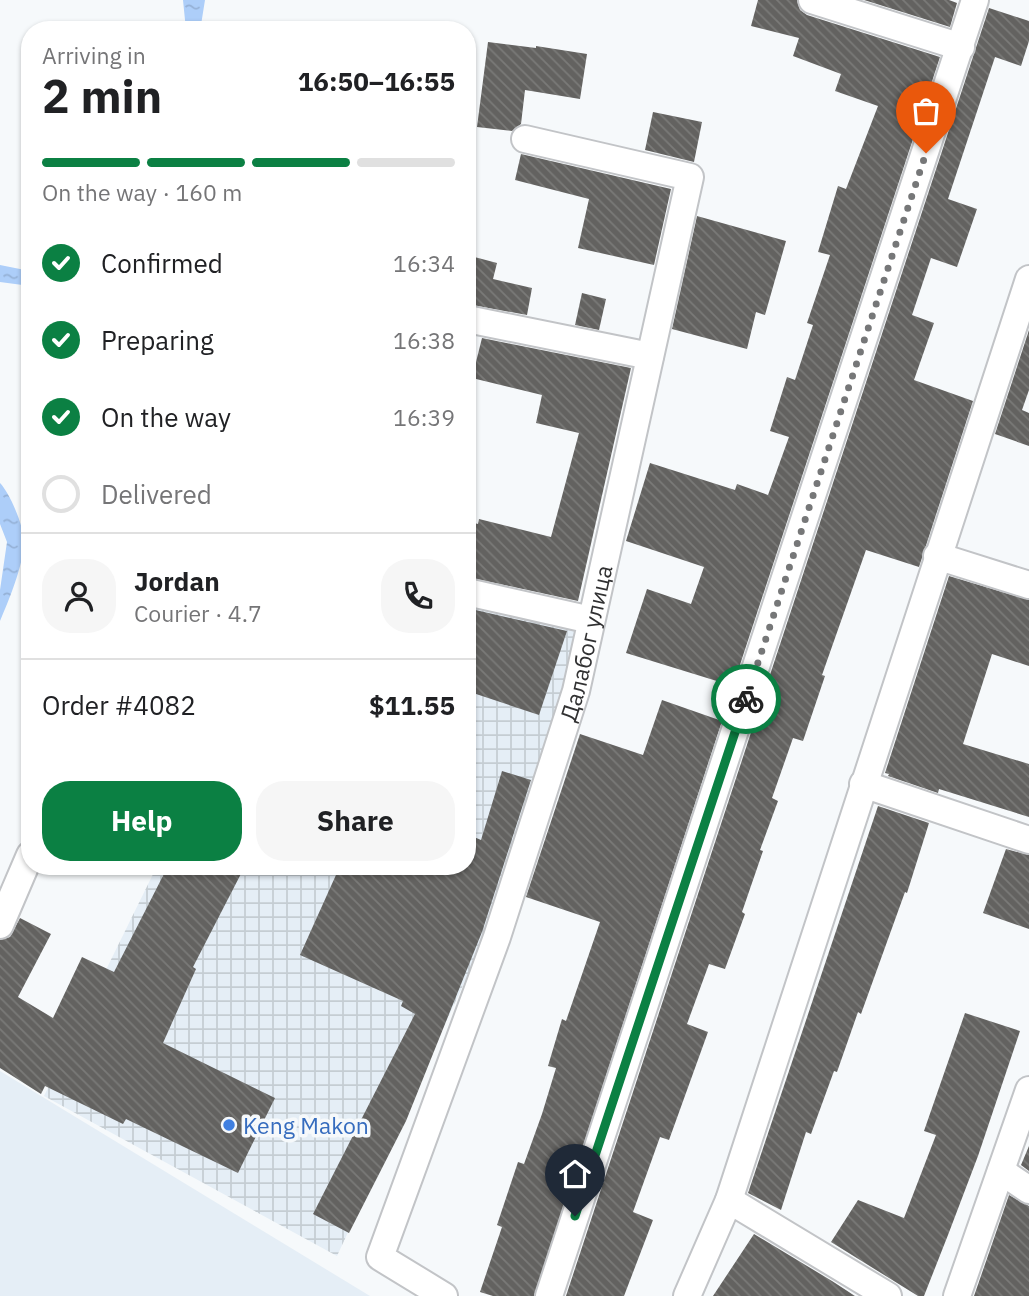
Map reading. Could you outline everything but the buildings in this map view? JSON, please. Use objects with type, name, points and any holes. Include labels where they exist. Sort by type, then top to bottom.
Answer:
[{"type":"street","points":[[811,0],[961,47]]},
{"type":"street","points":[[549,1296],[975,0]]},
{"type":"street","name":"Далабог улица","points":[[444,1296],[380,1257],[497,937],[576,691],[690,177],[525,139]]},
{"type":"street","points":[[687,1296],[729,1200],[1029,279]]},
{"type":"street","points":[[476,321],[650,356]]},
{"type":"street","points":[[937,556],[1029,585]]},
{"type":"street","points":[[476,594],[592,620]]},
{"type":"street","points":[[863,784],[1029,840]]},
{"type":"street","points":[[0,925],[21,875]]},
{"type":"street","points":[[957,1296],[1029,1090]]},
{"type":"street","points":[[1001,1171],[1029,1190]]},
{"type":"street","points":[[729,1200],[888,1296]]},
{"type":"shaded area","points":[[476,604],[581,632],[485,938],[337,1256],[44,1096],[153,875],[476,875]]},
{"type":"shaded area","points":[[0,1071],[370,1296],[0,1296]]},
{"type":"water","points":[[183,0],[205,0],[202,21],[185,21]]},
{"type":"water","points":[[0,265],[21,269],[21,285],[0,282]]},
{"type":"water","points":[[0,483],[21,526],[21,560],[0,621],[0,590],[7,542],[0,524]]},
{"type":"way so far","points":[[746,699],[926,153]]},
{"type":"place","name":"Keng Makon","points":[[229,1125]]},
{"type":"route","points":[[575,1216],[746,699]]}]
